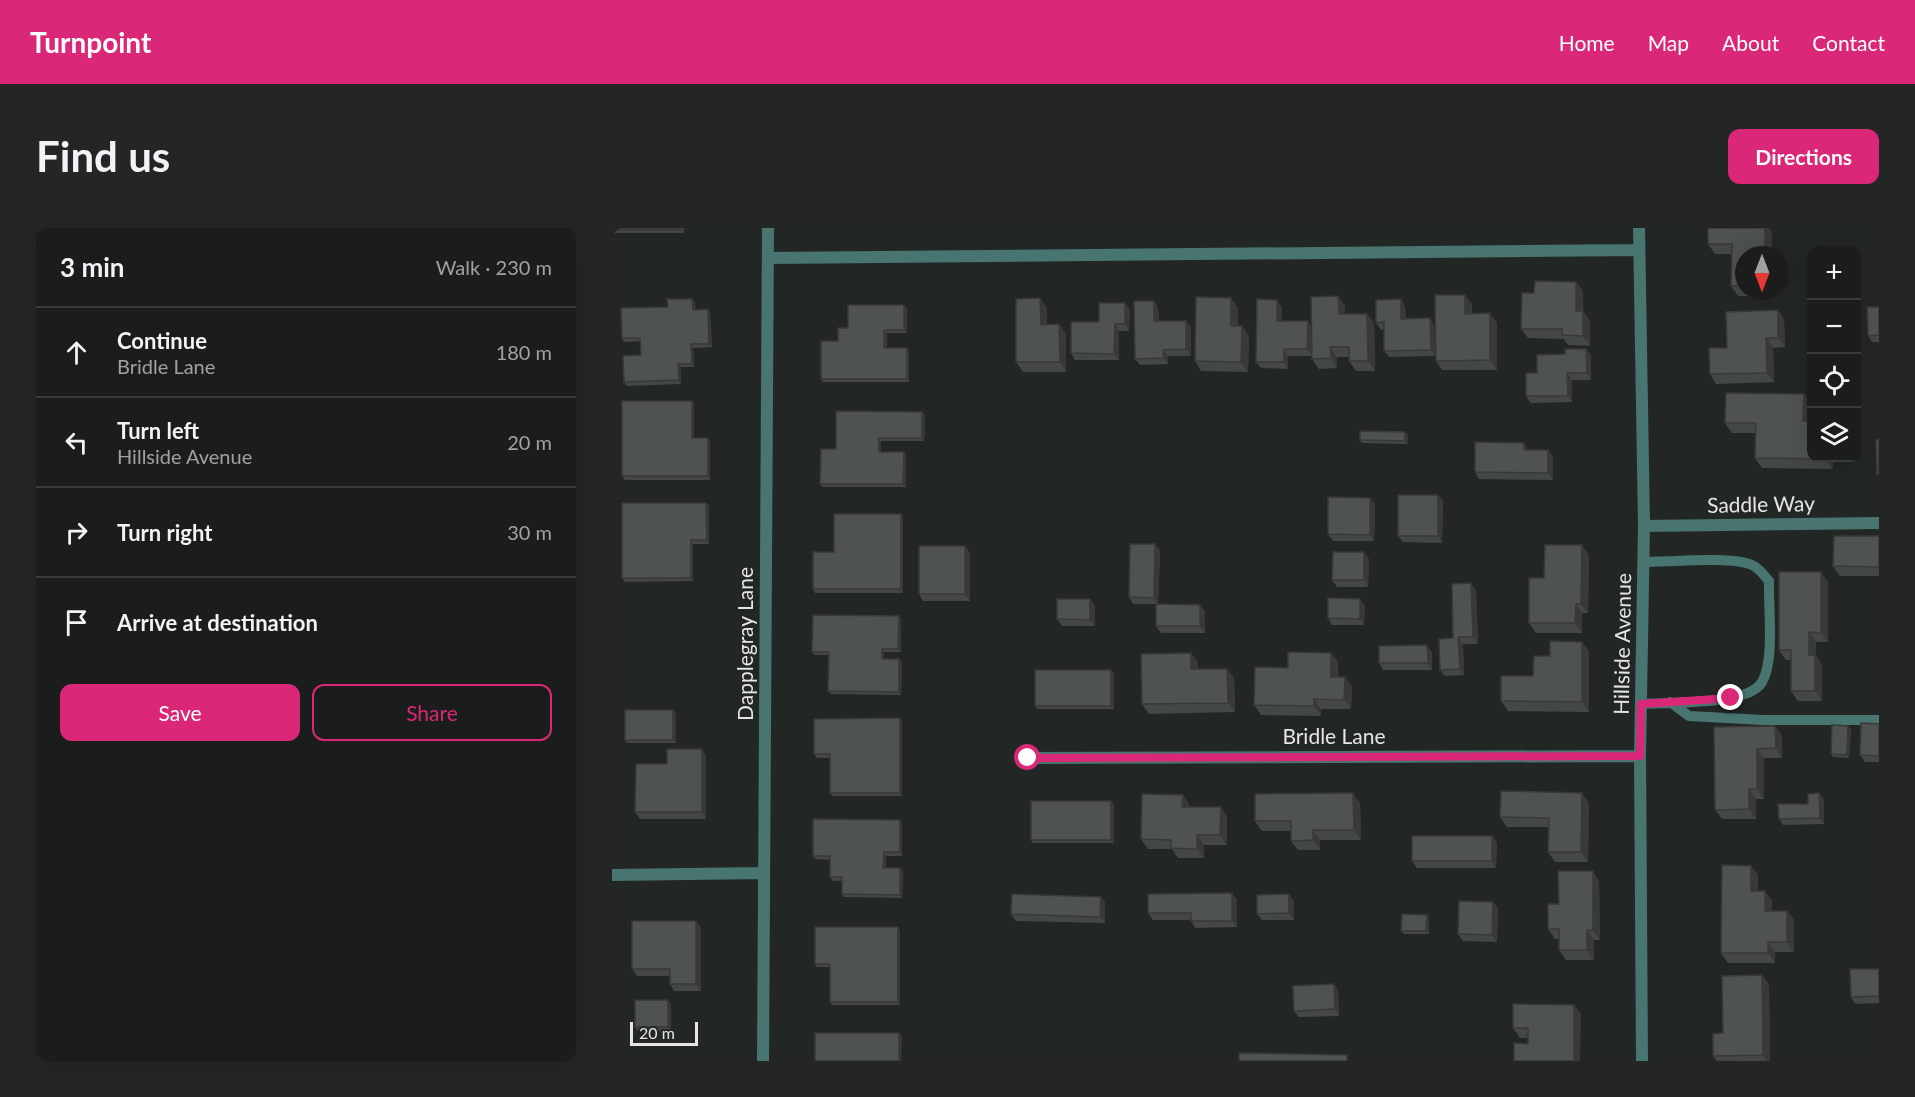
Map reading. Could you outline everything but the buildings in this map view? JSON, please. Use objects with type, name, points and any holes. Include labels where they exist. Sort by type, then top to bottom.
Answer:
[{"type":"street","name":"Dapplegray Lane","points":[[763,1061],[768,228]]},
{"type":"street","name":"Hillside Avenue","points":[[1639,228],[1644,526],[1640,756],[1642,1061]]},
{"type":"street","points":[[768,258],[1639,250]]},
{"type":"street","name":"Saddle Way","points":[[1644,526],[1879,523]]},
{"type":"street","name":"Bridle Lane","points":[[1028,758],[1640,756]]},
{"type":"street","points":[[612,875],[764,873]]},
{"type":"lane","points":[[1641,704],[1731,698],[1755,691],[1762,682],[1768,665],[1768,581],[1751,565],[1736,561],[1644,562]]},
{"type":"lane","points":[[1670,702],[1689,716],[1763,720],[1879,720]]},
{"type":"route","points":[[1028,758],[1640,756],[1641,704],[1731,698]]}]
